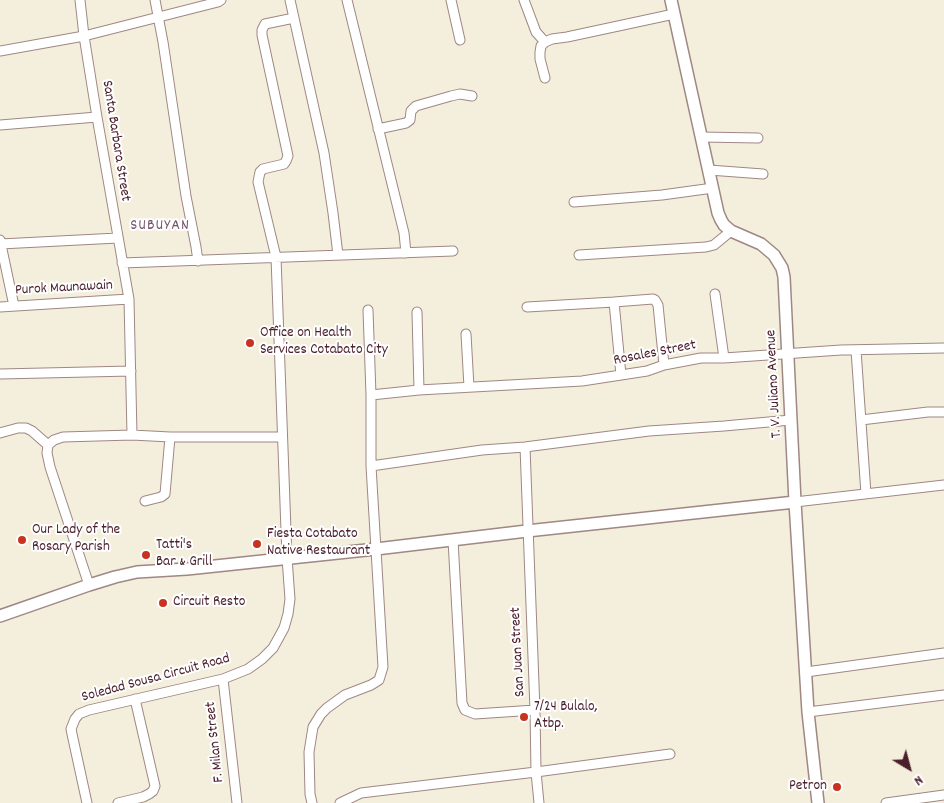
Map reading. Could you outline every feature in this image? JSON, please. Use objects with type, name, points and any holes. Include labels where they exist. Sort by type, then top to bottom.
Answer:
[{"type":"main road","points":[[671,0],[720,220],[731,232]]},
{"type":"main road","name":"T. V. Juliano Avenue","points":[[731,232],[762,244],[774,255],[782,268],[785,287],[795,502],[808,712],[818,803]]},
{"type":"main road","points":[[0,616],[89,585],[137,572],[187,569],[376,549],[795,502]]},
{"type":"street","name":"Santa Barbara Street","points":[[80,0],[97,117],[129,300],[132,435]]},
{"type":"street","points":[[155,0],[198,261]]},
{"type":"street","points":[[0,51],[84,36],[221,0]]},
{"type":"street","points":[[290,0],[324,153],[338,255]]},
{"type":"street","points":[[347,0],[404,233],[406,253]]},
{"type":"street","points":[[451,0],[460,40]]},
{"type":"street","points":[[524,0],[536,32],[545,42]]},
{"type":"street","points":[[545,78],[540,52],[541,46],[545,42],[674,14]]},
{"type":"street","name":"Soledad Sousa Circuit Road","points":[[87,803],[71,729],[79,714],[223,679],[248,669],[273,648],[284,628],[288,614],[290,599],[276,257],[258,178],[263,169],[284,164],[288,156],[262,30],[265,24],[294,18]]},
{"type":"street","points":[[378,129],[406,123],[410,120],[411,110],[416,106],[460,94],[472,96]]},
{"type":"street","points":[[0,124],[97,117]]},
{"type":"street","points":[[701,137],[758,138]]},
{"type":"street","points":[[708,170],[763,174]]},
{"type":"street","points":[[574,202],[662,195],[713,188]]},
{"type":"street","points":[[579,255],[706,247],[714,245],[731,232]]},
{"type":"street","points":[[14,306],[4,278],[0,242],[118,238]]},
{"type":"street","points":[[122,263],[453,251]]},
{"type":"street","points":[[715,294],[724,358]]},
{"type":"street","points":[[527,306],[653,299],[658,305],[664,364]]},
{"type":"street","name":"Purok Maunawain","points":[[0,306],[129,300]]},
{"type":"street","points":[[614,302],[621,375]]},
{"type":"street","points":[[312,803],[309,752],[314,727],[321,714],[327,708],[345,695],[379,680],[383,668],[371,466],[368,310]]},
{"type":"street","points":[[417,312],[419,390]]},
{"type":"street","points":[[466,334],[469,387]]},
{"type":"street","name":"Rosales Street","points":[[371,395],[419,390],[582,381],[648,371],[664,364],[701,358],[841,350],[944,348]]},
{"type":"street","points":[[856,350],[866,494]]},
{"type":"street","points":[[0,374],[131,371]]},
{"type":"street","points":[[861,420],[928,412],[944,412]]},
{"type":"street","points":[[371,466],[482,450],[525,447],[649,431],[791,420]]},
{"type":"street","points":[[0,433],[18,428],[26,428],[48,445]]},
{"type":"street","points":[[89,585],[50,467],[47,453],[48,445],[54,440],[63,437],[132,435],[282,437]]},
{"type":"street","points":[[145,501],[161,497],[165,494],[170,436]]},
{"type":"street","name":"San Juan Street","points":[[525,447],[538,803]]},
{"type":"street","points":[[795,502],[944,485]]},
{"type":"street","points":[[452,540],[462,703],[466,710],[475,714],[536,710]]},
{"type":"street","points":[[806,672],[944,653]]},
{"type":"street","name":"F. Milan Street","points":[[223,679],[237,803]]},
{"type":"street","points":[[808,712],[944,695]]},
{"type":"street","points":[[118,803],[143,797],[149,794],[155,786],[135,699]]},
{"type":"street","points":[[340,803],[360,793],[670,754]]},
{"type":"street","points":[[886,803],[934,799],[944,795]]},
{"type":"place","name":"Office on Health Services Cotabato City","points":[[250,343]]},
{"type":"place","name":"Our Lady of the Rosary Parish","points":[[22,540]]},
{"type":"place","name":"Fiesta Cotabato Native Restaurant","points":[[257,544]]},
{"type":"place","name":"Tatti's Bar & Grill","points":[[146,555]]},
{"type":"place","name":"Circuit Resto","points":[[163,603]]},
{"type":"place","name":"7/24 Bulalo, Atbp.","points":[[524,717]]},
{"type":"place","name":"Petron","points":[[837,787]]},
{"type":"district","name":"SUBUYAN","points":[[160,227]]}]
